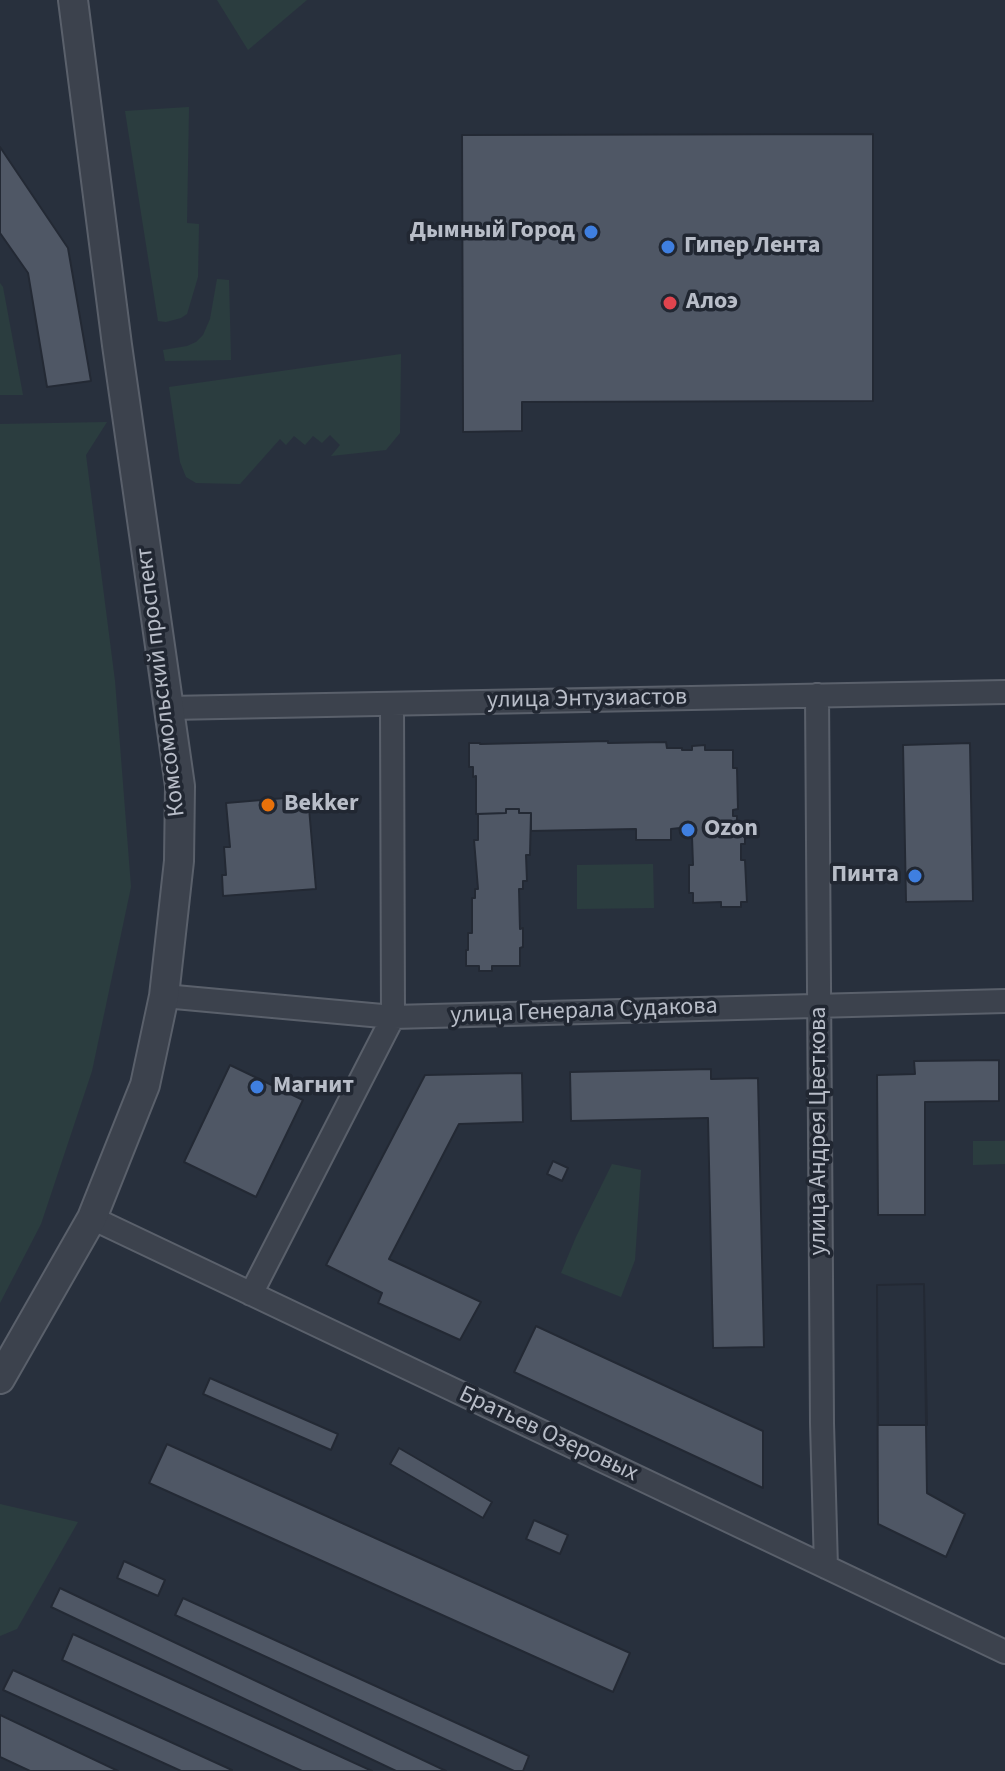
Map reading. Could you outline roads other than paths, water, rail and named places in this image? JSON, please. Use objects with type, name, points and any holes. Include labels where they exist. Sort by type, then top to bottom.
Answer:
[{"type":"street","name":"Комсомольский проспект","points":[[0,1379],[92,1218],[145,1085],[164,996],[179,861],[180,786],[117,345],[73,0]]},
{"type":"street","name":"улица Энтузиастов","points":[[169,708],[1005,692]]},
{"type":"street","name":"улица Андрея Цветкова","points":[[817,695],[822,1423],[826,1567]]},
{"type":"street","points":[[251,1294],[393,1017],[392,704]]},
{"type":"street","name":"улица Генерала Судакова","points":[[164,996],[393,1017],[1005,1001]]},
{"type":"street","name":"Братьев Озеровых","points":[[92,1218],[1005,1652]]},
{"type":"place","name":"Дымный Город","points":[[591,232]]},
{"type":"place","name":"Гипер Лента","points":[[668,247]]},
{"type":"place","name":"Алоэ","points":[[670,303]]},
{"type":"place","name":"Bekker","points":[[268,805]]},
{"type":"place","name":"Ozon","points":[[688,830]]},
{"type":"place","name":"Пинта","points":[[915,876]]},
{"type":"place","name":"Магнит","points":[[257,1087]]}]
